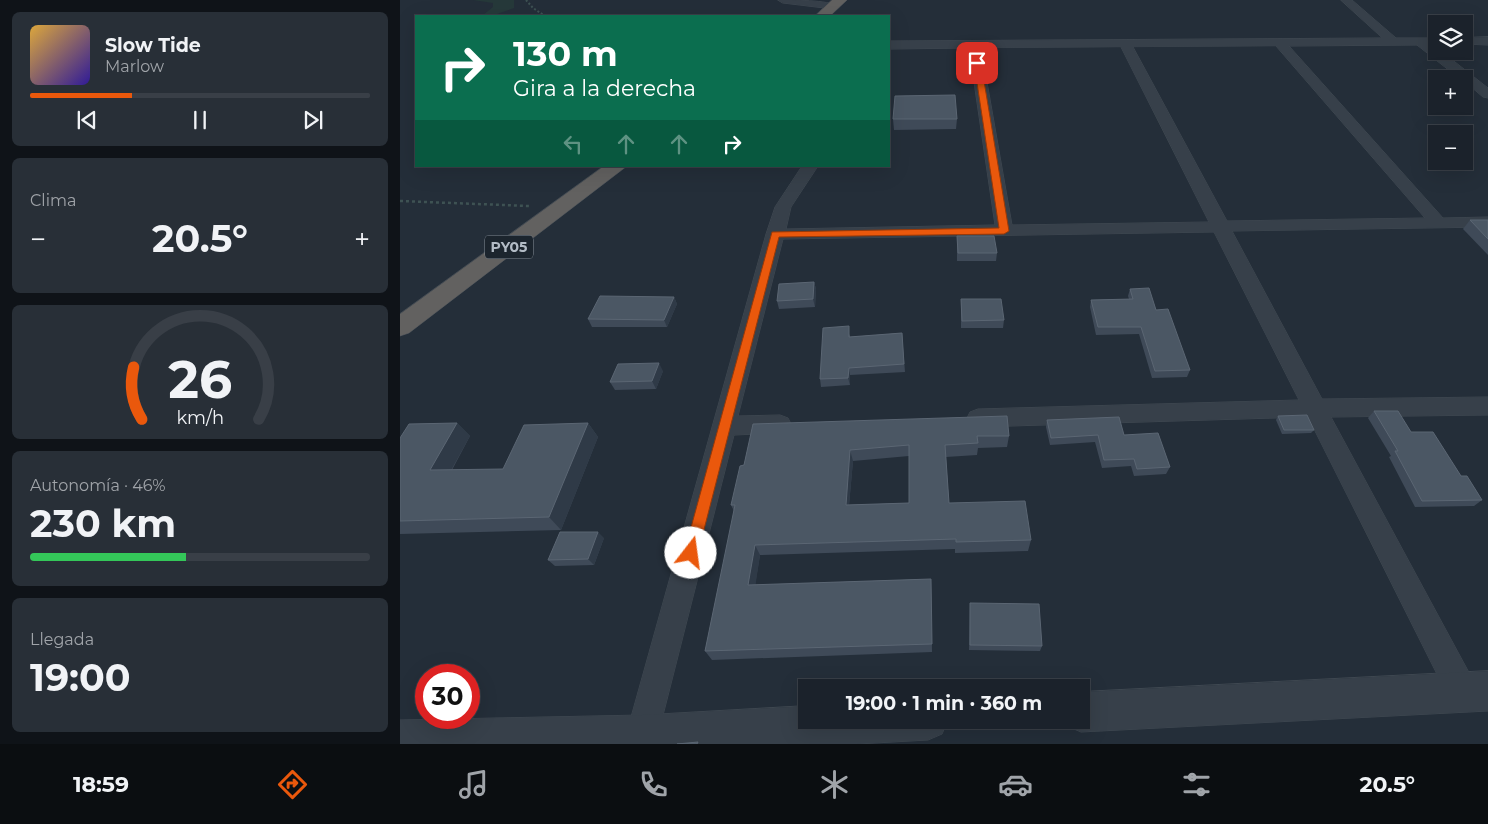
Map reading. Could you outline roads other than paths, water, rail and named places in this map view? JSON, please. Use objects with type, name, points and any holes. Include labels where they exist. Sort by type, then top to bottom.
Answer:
[{"type":"highway","points":[[823,15],[837,3]]},
{"type":"highway","name":"PY05","points":[[400,327],[617,167]]},
{"type":"street","points":[[783,0],[837,3]]},
{"type":"street","points":[[1346,0],[1392,41]]},
{"type":"street","points":[[1473,41],[1488,40]]},
{"type":"street","points":[[1420,41],[1488,94]]},
{"type":"street","points":[[890,45],[1428,41]]},
{"type":"street","points":[[1279,42],[1438,222]]},
{"type":"street","points":[[1090,712],[1475,691],[1315,408],[1126,43]]},
{"type":"street","points":[[974,44],[1004,231]]},
{"type":"street","points":[[642,735],[726,426],[782,207],[809,167]]},
{"type":"street","points":[[775,234],[1221,228],[1488,222]]},
{"type":"street","points":[[955,419],[1315,408],[1488,406]]},
{"type":"street","points":[[726,426],[806,424]]},
{"type":"street","points":[[400,741],[642,735],[798,727]]}]
